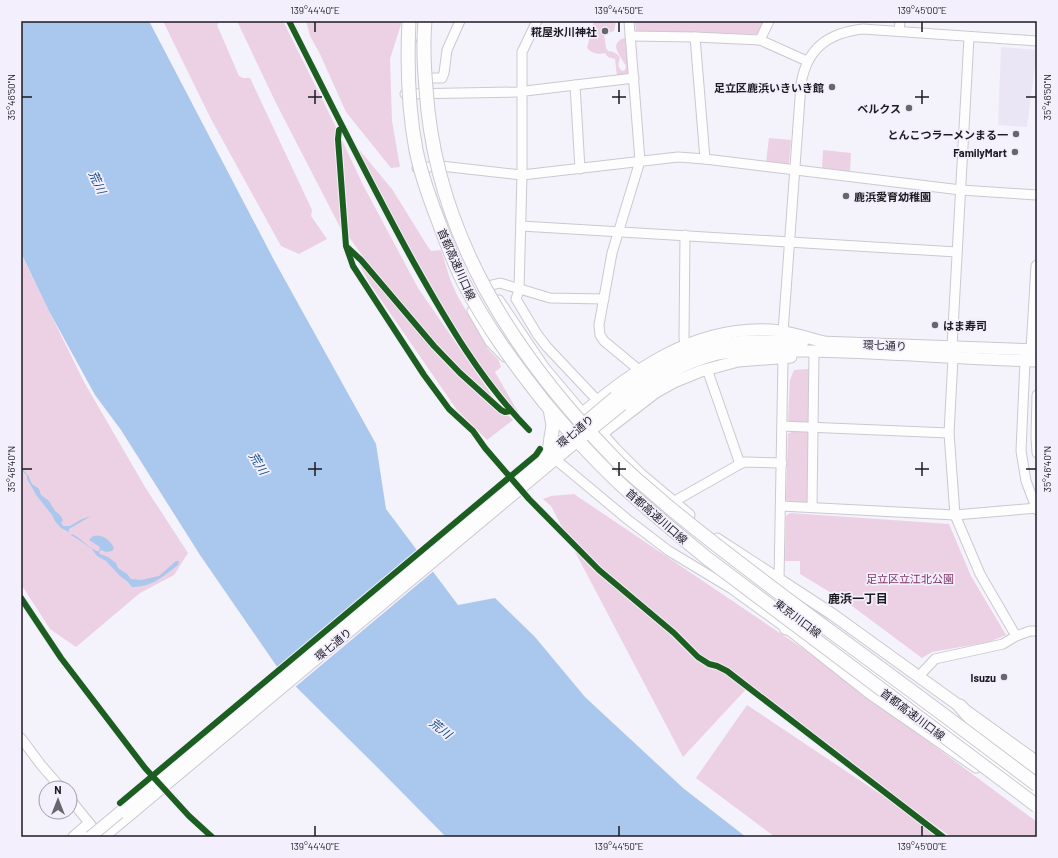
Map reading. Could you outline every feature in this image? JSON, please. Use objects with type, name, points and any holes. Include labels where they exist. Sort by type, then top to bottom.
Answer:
[{"type":"highway","name":"首都高速川口線","points":[[409,21],[409,76],[413,128],[419,162],[427,190],[456,266],[474,300],[504,349],[540,396],[568,430],[601,465],[628,492],[666,525],[708,559],[1037,806]]},
{"type":"highway","points":[[417,21],[415,49],[418,103],[423,141],[435,189],[459,254],[477,292],[494,321],[548,401],[553,425],[553,452]]},
{"type":"highway","name":"首都高速川口線","points":[[426,21],[424,49],[429,126],[438,170],[459,236],[481,282],[511,333],[549,384],[613,457],[699,533],[1037,785]]},
{"type":"highway","points":[[423,141],[422,158],[428,184],[450,243],[475,297],[524,372]]},
{"type":"highway","points":[[766,594],[805,629],[1037,802]]},
{"type":"highway","points":[[786,628],[805,629]]},
{"type":"highway","points":[[960,706],[983,732],[1008,748],[1037,771]]},
{"type":"main road","points":[[1036,354],[1037,266]]},
{"type":"main road","points":[[572,422],[597,400],[639,370],[673,350],[705,338],[730,332],[770,330],[826,343]]},
{"type":"main road","name":"環七通り","points":[[90,837],[124,813],[553,452],[619,401],[642,377],[660,367],[698,351],[718,345],[756,341],[826,343],[953,352],[1025,360],[1036,354]]},
{"type":"main road","name":"環七通り","points":[[619,401],[638,392],[678,368],[708,357],[737,351],[1036,354]]},
{"type":"main road","points":[[590,443],[656,392],[674,382],[707,369],[760,358],[783,358],[810,351]]},
{"type":"main road","name":"東京川口線","points":[[583,413],[640,474],[713,536],[832,614],[1037,762]]},
{"type":"main road","name":"東京川口線","points":[[572,422],[618,473],[734,571],[1037,797]]},
{"type":"main road","name":"環七通り","points":[[102,837],[124,813]]},
{"type":"main road","points":[[74,837],[89,824]]},
{"type":"street","points":[[417,21],[412,38],[405,94],[408,121],[417,168],[428,208],[459,286],[490,342],[498,351],[546,392],[572,422]]},
{"type":"street","points":[[426,21],[429,94],[434,136],[454,210],[467,243],[488,286],[545,368],[583,413]]},
{"type":"street","points":[[428,78],[442,78],[447,50],[460,21]]},
{"type":"street","points":[[537,21],[522,52],[521,226],[519,290],[516,299],[537,334],[547,347],[597,400]]},
{"type":"street","points":[[629,21],[640,161],[612,253],[599,325],[602,338],[639,370]]},
{"type":"street","points":[[760,40],[769,21]]},
{"type":"street","points":[[899,31],[900,21]]},
{"type":"street","points":[[783,332],[789,241],[796,170],[801,84],[807,61],[821,44],[829,38],[843,32],[863,29],[1037,41]]},
{"type":"street","points":[[630,36],[760,40],[807,61]]},
{"type":"street","points":[[695,37],[705,159]]},
{"type":"street","points":[[969,37],[949,433],[956,515],[980,574],[1016,636]]},
{"type":"street","points":[[405,94],[522,92],[634,78]]},
{"type":"street","points":[[575,85],[580,169]]},
{"type":"street","points":[[417,168],[441,166],[522,175],[678,157],[961,190],[1037,194]]},
{"type":"street","points":[[521,226],[957,252]]},
{"type":"street","points":[[684,235],[685,346]]},
{"type":"street","points":[[488,286],[500,283],[519,290],[550,298],[604,299]]},
{"type":"street","points":[[810,351],[813,428],[812,507]]},
{"type":"street","points":[[779,580],[783,358]]},
{"type":"street","points":[[781,506],[956,515],[1037,509],[1026,481],[1021,451],[1025,360]]},
{"type":"street","points":[[707,369],[740,464]]},
{"type":"street","points":[[1037,395],[1037,453]]},
{"type":"street","points":[[782,426],[949,433]]},
{"type":"street","points":[[553,452],[627,519],[669,551],[732,589],[786,628],[868,693],[1037,810]]},
{"type":"street","points":[[673,502],[745,462],[782,463]]},
{"type":"street","points":[[919,676],[935,659],[1003,644],[1016,636],[1030,631],[1037,631]]},
{"type":"street","points":[[21,738],[54,780]]},
{"type":"street","points":[[78,810],[89,824],[102,837]]},
{"type":"shaded area","points":[[1001,47],[1037,50],[1027,127],[998,125]]},
{"type":"green space","points":[[163,21],[220,21],[217,25],[239,76],[243,78],[250,78],[312,210],[311,216],[327,239],[299,254],[281,246],[211,119]]},
{"type":"green space","points":[[237,21],[283,21],[363,185],[418,288],[500,407],[513,420],[487,440],[457,410],[370,284],[358,262],[364,258],[347,234],[343,233],[275,101]]},
{"type":"green space","points":[[306,21],[402,21],[390,59],[392,121],[400,167],[391,168],[346,112],[320,54],[310,36]]},
{"type":"green space","points":[[594,21],[616,21],[614,31],[604,34],[606,48],[608,51],[618,55],[620,58],[618,63],[619,68],[622,71],[625,70],[626,66],[616,47],[617,43],[621,39],[626,38],[628,76],[617,76],[615,59],[608,57],[605,53],[595,53],[587,48]]},
{"type":"green space","points":[[635,21],[765,21],[758,34],[637,32]]},
{"type":"green space","points":[[769,138],[791,140],[789,163],[787,165],[766,163]]},
{"type":"green space","points":[[351,140],[392,189],[431,251],[441,250],[450,279],[457,295],[488,349],[498,359],[501,367],[495,372],[522,419],[484,372],[437,303]]},
{"type":"green space","points":[[823,150],[851,153],[850,172],[822,169]]},
{"type":"green space","points":[[21,254],[84,382],[145,487],[188,553],[174,575],[140,593],[76,647],[50,629],[21,584]]},
{"type":"green space","points":[[808,369],[810,371],[809,422],[791,422],[788,420],[790,380],[794,370]]},
{"type":"green space","points":[[793,431],[807,431],[809,434],[809,500],[806,503],[790,502],[786,500],[788,434]]},
{"type":"green space","points":[[574,494],[805,650],[1037,822],[1037,837],[951,837],[761,699],[749,686],[683,757],[551,506],[543,499],[551,496]]},
{"type":"green space","name":"足立区立江北公園","points":[[790,513],[949,524],[971,576],[1006,635],[989,642],[932,652],[922,658],[848,603],[800,574],[800,561],[785,561],[786,516]]},
{"type":"green space","points":[[747,705],[928,826],[941,837],[775,837],[696,778]]},
{"type":"water","name":"荒川","points":[[21,21],[149,21],[275,262],[376,444],[386,509],[458,605],[495,598],[535,637],[585,697],[683,788],[746,837],[446,837],[280,671],[200,555],[121,430],[95,395],[49,311],[21,253]]},
{"type":"water","points":[[21,468],[28,475],[32,484],[39,489],[41,495],[49,501],[55,511],[60,515],[63,520],[61,523],[63,526],[70,526],[91,516],[69,529],[69,532],[61,528],[37,496],[27,479],[27,475]]},
{"type":"water","points":[[72,534],[97,551],[99,551],[100,547],[89,540],[95,536],[106,539],[114,548],[112,551],[106,552],[101,550],[99,552],[100,554],[108,557],[116,563],[118,568],[127,574],[131,579],[141,580],[159,576],[176,561],[179,561],[178,565],[151,583],[139,587],[132,587],[106,561],[97,556],[92,549],[71,535]]},
{"type":"pier","points":[[419,550],[435,570],[294,688],[278,673],[276,670]]},
{"type":"cycle path","points":[[289,21],[350,142],[439,307],[452,329],[495,392],[529,430]]},
{"type":"cycle path","points":[[343,128],[339,130],[338,139],[346,246],[353,266],[424,375],[449,409],[473,431],[485,448],[529,499],[599,570],[674,633],[698,657],[709,664],[727,671],[943,837]]},
{"type":"cycle path","points":[[348,248],[361,260],[434,346],[460,373],[501,410],[505,412],[511,411]]},
{"type":"cycle path","points":[[120,803],[536,455],[540,449]]},
{"type":"cycle path","points":[[21,598],[61,658],[145,768],[189,816],[212,837]]},
{"type":"place","name":"糀屋氷川神社","points":[[605,31]]},
{"type":"place","name":"足立区鹿浜いきいき館","points":[[832,87]]},
{"type":"place","name":"ベルクス","points":[[909,108]]},
{"type":"place","name":"とんこつラーメンまる一","points":[[1016,134]]},
{"type":"place","name":"FamilyMart","points":[[1015,152]]},
{"type":"place","name":"鹿浜愛育幼稚園","points":[[846,196]]},
{"type":"place","name":"はま寿司","points":[[935,325]]},
{"type":"place","name":"Isuzu","points":[[1004,677]]},
{"type":"district","name":"鹿浜一丁目","points":[[858,598]]}]
